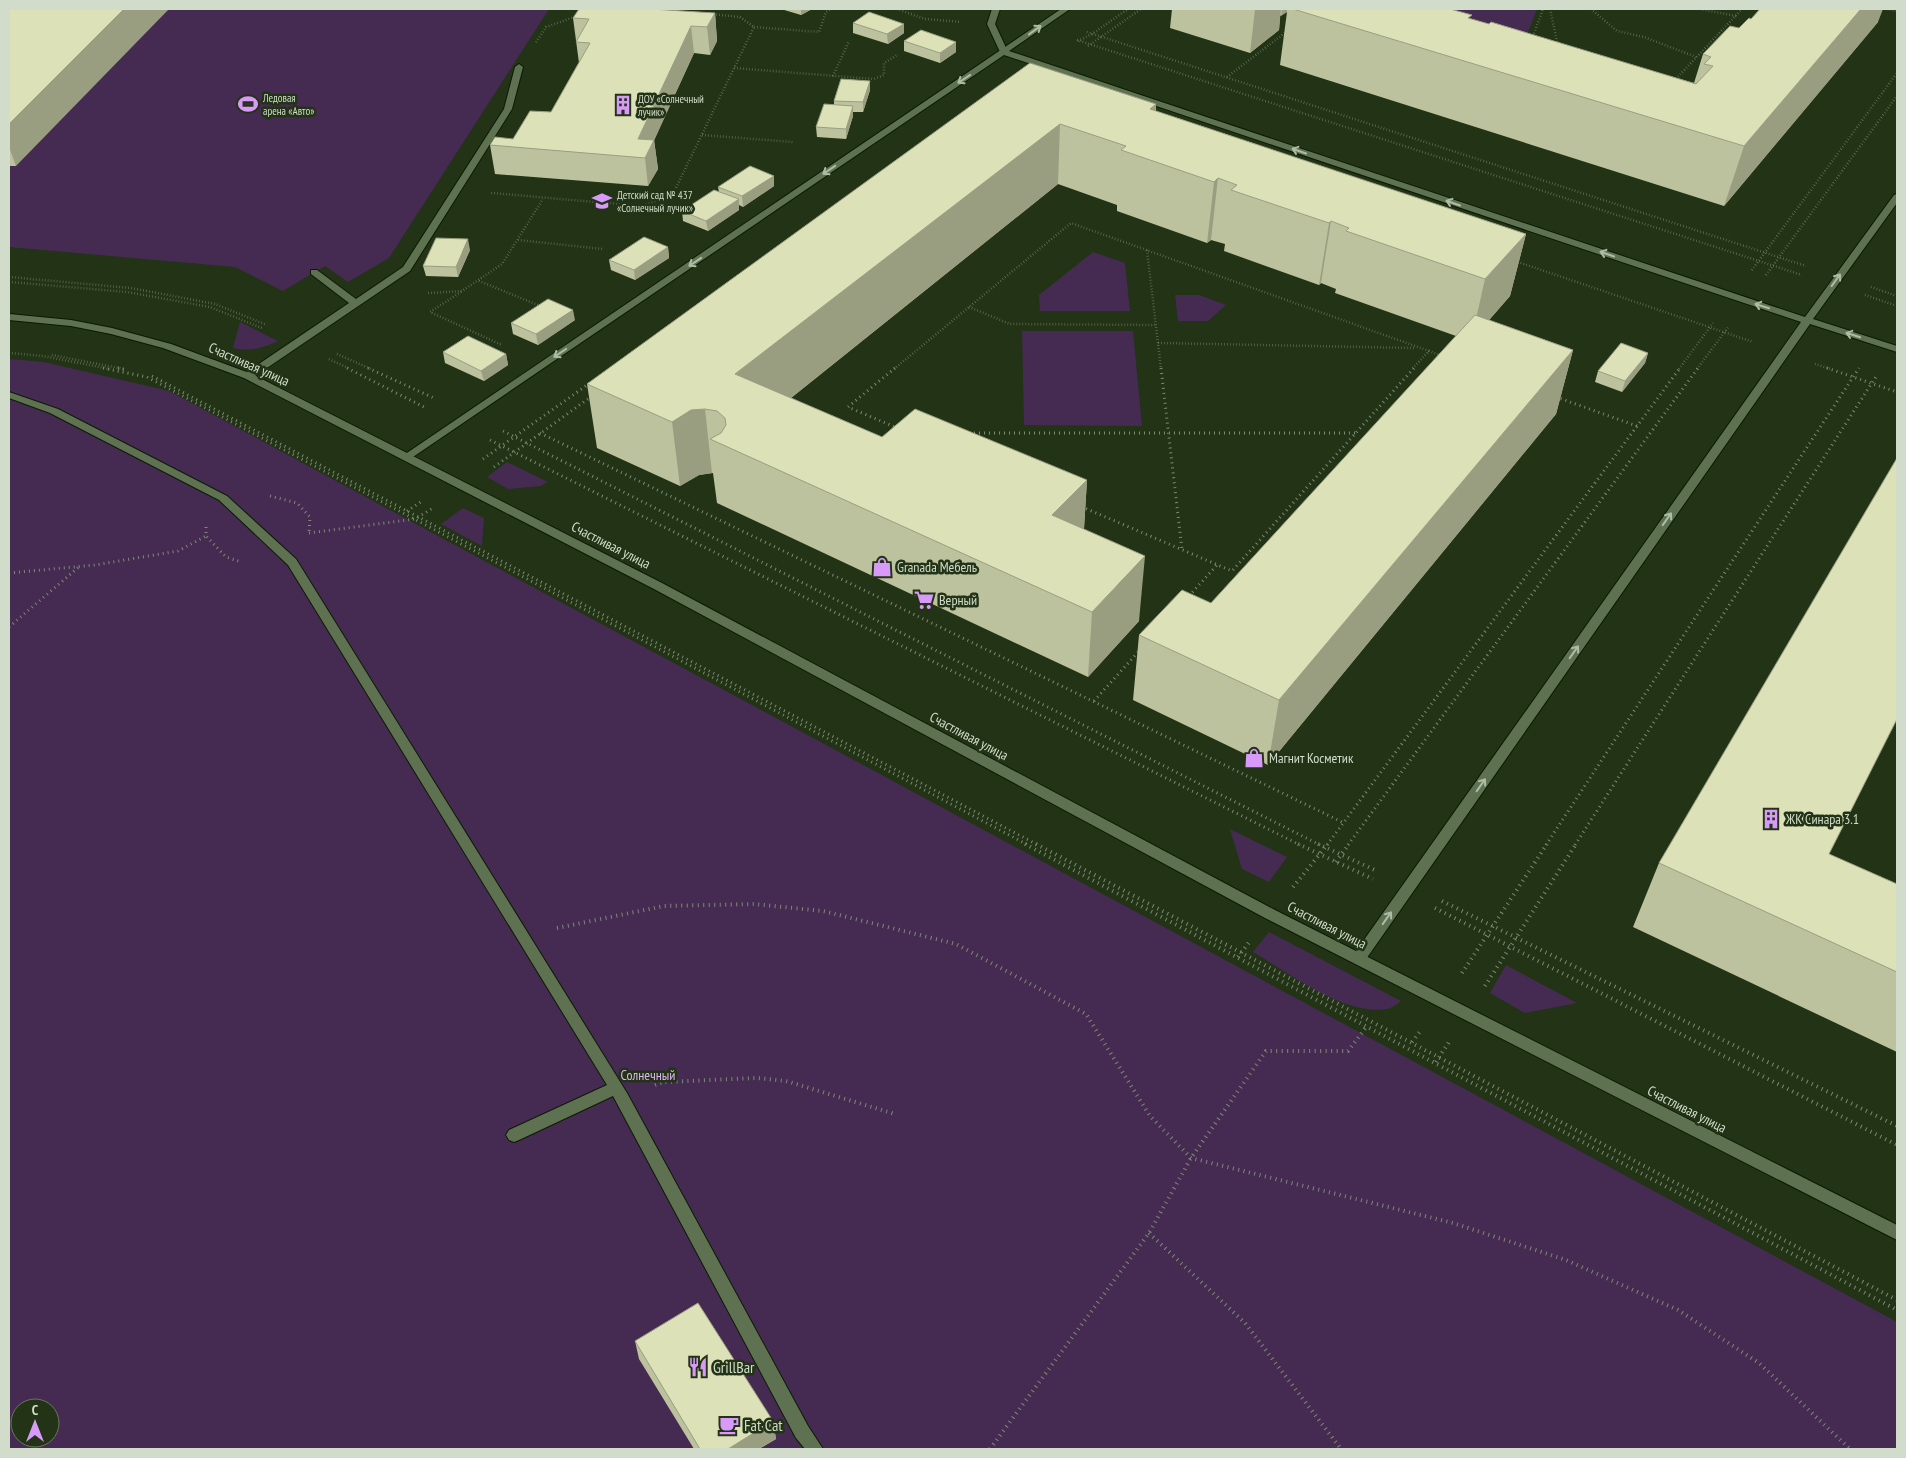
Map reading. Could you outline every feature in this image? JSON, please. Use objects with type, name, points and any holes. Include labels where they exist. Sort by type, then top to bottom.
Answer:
[{"type":"street","points":[[996,9],[991,24],[1004,52],[1746,301],[1896,349]]},
{"type":"street","points":[[406,457],[1066,9]]},
{"type":"street","points":[[248,376],[407,269],[508,110],[519,67]]},
{"type":"street","points":[[1359,958],[1784,353],[1897,197]]},
{"type":"street","points":[[314,272],[355,303]]},
{"type":"street","name":"Счастливая улица","points":[[9,317],[71,323],[112,331],[167,346],[248,376],[666,590],[1270,914],[1897,1233]]},
{"type":"street","points":[[9,395],[54,411],[223,498],[292,562],[619,1093],[802,1432],[814,1449]]},
{"type":"street","points":[[514,1136],[619,1093]]},
{"type":"path","points":[[704,14],[740,17],[754,26],[818,32],[826,12],[831,9]]},
{"type":"path","points":[[897,9],[925,19],[991,24]]},
{"type":"path","points":[[1079,40],[1092,34],[1128,9]]},
{"type":"path","points":[[1102,37],[1142,9]]},
{"type":"path","points":[[1530,45],[1543,9]]},
{"type":"path","points":[[1550,9],[1558,48]]},
{"type":"path","points":[[1591,9],[1617,31],[1644,37],[1696,57]]},
{"type":"path","points":[[1700,9],[1736,16]]},
{"type":"path","points":[[1671,84],[1742,9]]},
{"type":"path","points":[[1887,9],[1897,12]]},
{"type":"path","points":[[519,67],[546,27],[579,15]]},
{"type":"path","points":[[1049,20],[1765,253],[1897,306]]},
{"type":"path","points":[[458,189],[543,199],[642,206],[673,194],[754,26]]},
{"type":"path","points":[[1039,26],[1759,261],[1897,296]]},
{"type":"path","points":[[1227,78],[1292,27]]},
{"type":"path","points":[[834,76],[849,41]]},
{"type":"path","points":[[734,68],[874,79],[884,75],[884,63],[897,55]]},
{"type":"path","points":[[1238,957],[1270,914],[1344,824],[1897,73]]},
{"type":"path","points":[[1336,862],[1897,96]]},
{"type":"path","points":[[702,135],[793,142]]},
{"type":"path","points":[[502,345],[430,312],[502,264],[543,199]]},
{"type":"path","points":[[1429,352],[1232,571],[848,407],[1071,223],[1447,358]]},
{"type":"path","points":[[518,240],[603,248]]},
{"type":"path","points":[[1147,250],[1182,550]]},
{"type":"path","points":[[1511,260],[1897,392]]},
{"type":"path","points":[[9,277],[132,288],[215,304],[470,414],[1342,855],[1511,948],[1897,1145]]},
{"type":"path","points":[[478,280],[538,305]]},
{"type":"path","points":[[9,282],[127,292],[210,307],[299,340],[456,424],[502,445],[1320,855],[1491,926],[1897,1126]]},
{"type":"path","points":[[427,293],[462,291]]},
{"type":"path","points":[[969,307],[1010,324],[1156,325]]},
{"type":"path","points":[[1158,342],[1418,348]]},
{"type":"path","points":[[1412,1042],[1488,935],[1491,926],[1852,377],[1878,342]]},
{"type":"path","points":[[1436,1062],[1896,349]]},
{"type":"path","points":[[9,352],[45,354],[149,375],[408,511],[417,518],[1897,1310]]},
{"type":"path","points":[[9,352],[43,356],[147,377],[1439,1056],[1897,1300]]},
{"type":"path","points":[[408,511],[452,482],[596,379]]},
{"type":"path","points":[[292,562],[309,532],[417,518],[515,452],[526,442],[597,392]]},
{"type":"path","points":[[1548,395],[1636,426]]},
{"type":"path","points":[[540,433],[1344,824]]},
{"type":"path","points":[[909,433],[918,433]]},
{"type":"path","points":[[967,433],[1356,433]]},
{"type":"path","points":[[9,573],[95,565],[178,551],[206,536]]},
{"type":"path","points":[[9,627],[82,565]]},
{"type":"path","points":[[1186,600],[1217,565]]},
{"type":"path","points":[[1094,702],[1141,649]]},
{"type":"path","points":[[523,939],[568,924],[664,906],[754,904],[823,911],[956,944],[1086,1014],[1150,1116],[1191,1158],[1453,1223],[1566,1260],[1644,1294],[1678,1310],[1759,1362],[1850,1449]]},
{"type":"path","points":[[990,1449],[1149,1233],[1191,1158],[1266,1050],[1348,1050],[1367,1026]]},
{"type":"path","points":[[619,1093],[663,1082],[758,1078],[786,1081],[895,1114]]},
{"type":"path","points":[[1149,1233],[1246,1323],[1341,1449]]},
{"type":"green space","name":"Ледовая арена «Авто»","points":[[9,9],[549,9],[389,258],[348,282],[325,266],[283,291],[235,267],[9,247]]},
{"type":"green space","points":[[1453,9],[1537,9],[1520,53],[1439,39]]},
{"type":"green space","points":[[1093,252],[1125,263],[1130,311],[1040,311],[1039,295]]},
{"type":"green space","points":[[1175,295],[1199,295],[1226,305],[1208,321],[1178,321]]},
{"type":"green space","points":[[240,322],[278,341],[256,349],[233,348]]},
{"type":"green space","points":[[1022,331],[1133,331],[1142,426],[1024,425]]},
{"type":"green space","name":"Солнечный","points":[[9,359],[44,362],[169,391],[1897,1322],[1897,1449],[9,1449]]},
{"type":"green space","points":[[507,462],[548,482],[541,486],[508,489],[487,477]]},
{"type":"green space","points":[[463,508],[484,518],[482,546],[441,524]]},
{"type":"green space","points":[[1230,829],[1287,857],[1269,882],[1242,869]]},
{"type":"green space","points":[[1269,932],[1401,1001],[1387,1009],[1370,1009],[1335,1000],[1317,991],[1253,952]]},
{"type":"green space","points":[[1506,965],[1577,1003],[1525,1013],[1490,993]]},
{"type":"building","points":[[9,9],[124,9],[9,124]]},
{"type":"building","name":"ДОУ «Солнечный лучик»","points":[[579,9],[651,9],[715,13],[707,27],[691,26],[638,139],[654,140],[645,158],[490,145],[495,137],[513,139],[530,111],[551,112],[590,43],[576,42],[589,19],[573,18]]},
{"type":"building","points":[[1293,9],[1450,9],[1472,15],[1468,18],[1489,24],[1491,22],[1696,84],[1713,66],[1704,64],[1711,57],[1703,54],[1730,26],[1739,28],[1760,9],[1861,9],[1744,146]]},
{"type":"building","points":[[869,12],[904,24],[887,34],[853,23]]},
{"type":"building","points":[[921,30],[956,42],[940,53],[904,41]]},
{"type":"building","points":[[1030,63],[1156,104],[1150,109],[1526,234],[1485,279],[1346,231],[1349,228],[1331,221],[1329,223],[1231,190],[1237,185],[1218,178],[1214,182],[1121,150],[1126,146],[1060,124],[735,374],[882,437],[915,409],[1087,480],[1052,515],[1145,556],[1092,612],[710,439],[721,433],[726,425],[725,418],[717,411],[705,409],[691,410],[672,422],[587,384]]},
{"type":"building","points":[[841,79],[870,81],[863,102],[834,101]]},
{"type":"building","points":[[824,104],[853,106],[846,129],[816,127]]},
{"type":"building","points":[[750,166],[774,176],[742,196],[718,187]]},
{"type":"building","points":[[714,190],[739,199],[706,221],[682,211]]},
{"type":"building","points":[[644,237],[668,247],[634,270],[609,260]]},
{"type":"building","points":[[436,238],[468,239],[456,267],[423,266]]},
{"type":"building","points":[[548,299],[573,310],[536,334],[511,323]]},
{"type":"building","points":[[1475,315],[1573,350],[1279,700],[1139,635],[1182,590],[1211,603]]},
{"type":"building","points":[[468,336],[506,354],[481,371],[443,352]]},
{"type":"building","points":[[1621,343],[1648,353],[1625,381],[1598,371]]},
{"type":"building","name":"ЖК Синара 3.1","points":[[1897,458],[1897,719],[1829,854],[1897,884],[1897,972],[1659,863]]},
{"type":"building","points":[[698,1303],[773,1421],[728,1449],[700,1449],[635,1341]]},
{"type":"place","name":"Ледовая арена «Авто»","points":[[248,104]]},
{"type":"place","name":"ДОУ «Солнечный лучик»","points":[[623,105]]},
{"type":"place","name":"Детский сад № 437 «Солнечный лучик»","points":[[602,201]]},
{"type":"place","name":"Granada Мебель","points":[[882,567]]},
{"type":"place","name":"Верный","points":[[924,600]]},
{"type":"place","name":"Магнит Косметик","points":[[1254,758]]},
{"type":"place","name":"ЖК Синара 3.1","points":[[1771,819]]},
{"type":"place","name":"GrillBar","points":[[698,1367]]},
{"type":"place","name":"Fat Cat","points":[[729,1425]]}]
